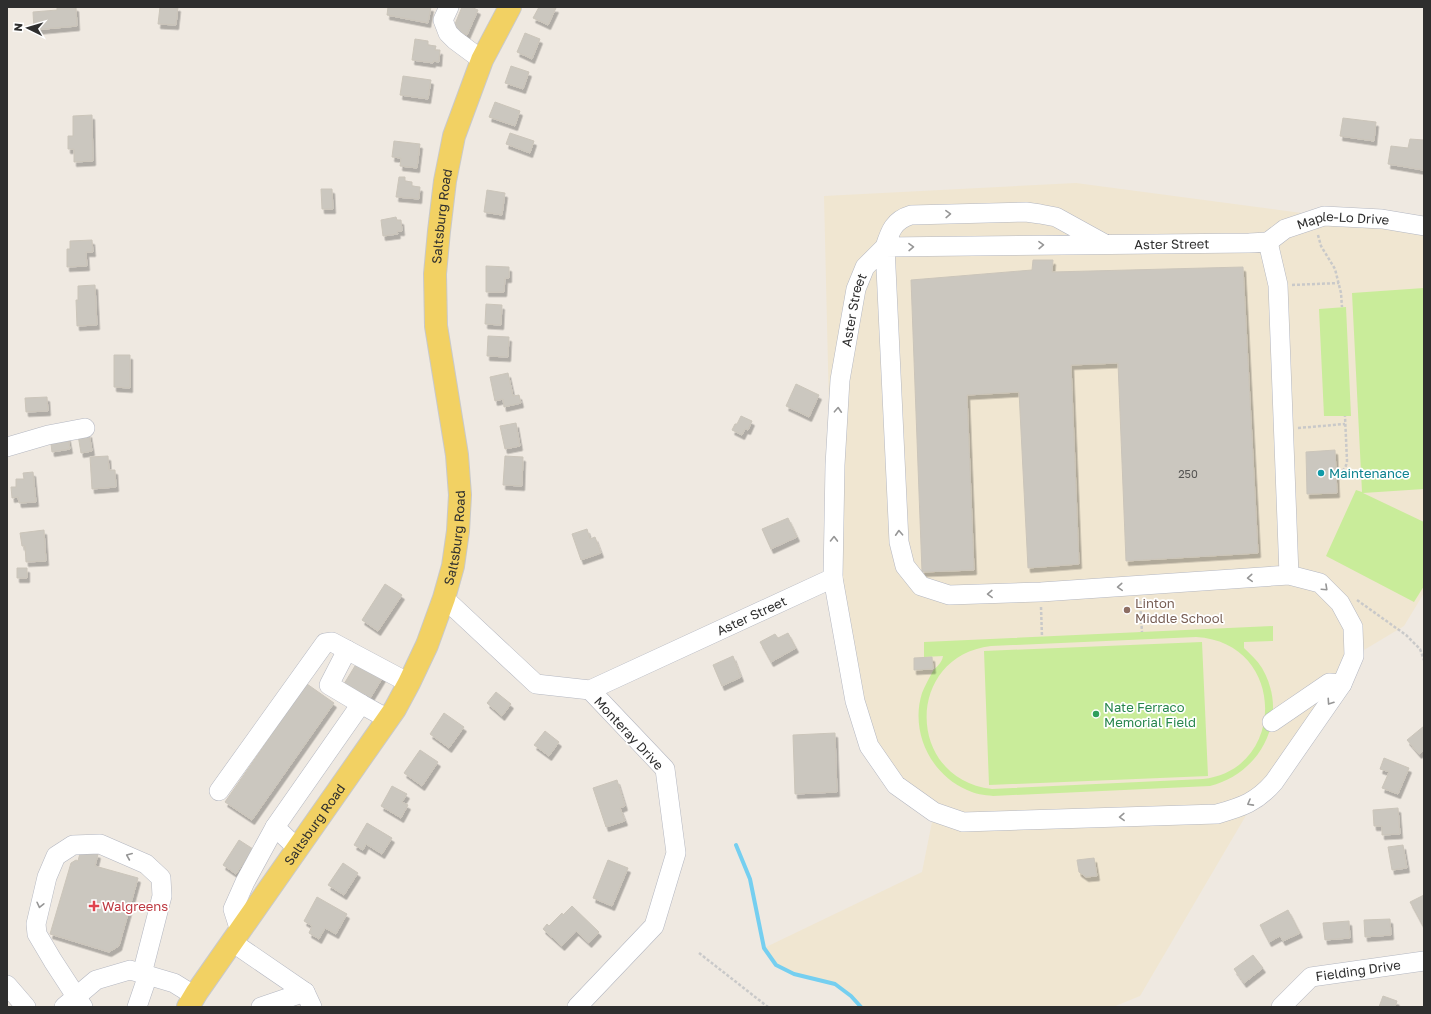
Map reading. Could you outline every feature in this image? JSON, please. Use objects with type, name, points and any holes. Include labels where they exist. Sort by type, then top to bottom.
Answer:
[{"type":"main road","name":"Saltsburg Road","points":[[191,1001],[388,719],[410,683],[444,598],[453,566],[458,531],[460,495],[457,455],[436,326],[435,274],[445,181],[454,136],[482,60],[491,40],[510,7]]},
{"type":"street","points":[[449,7],[443,20],[448,33],[482,60]]},
{"type":"street","points":[[833,578],[855,701],[869,746],[896,785],[934,812],[964,822],[1217,814],[1244,806],[1266,792],[1342,684],[1354,656],[1353,627],[1340,602],[1320,583],[1289,575],[1041,592],[949,595],[921,586],[905,566],[899,542],[885,247],[889,234],[902,218],[911,215],[1026,212],[1056,217],[1105,244]]},
{"type":"street","name":"Maple-Lo Drive","points":[[1268,242],[1285,229],[1324,216],[1382,219],[1424,226]]},
{"type":"street","points":[[1268,242],[1278,286],[1289,575]]},
{"type":"street","name":"Aster Street","points":[[590,690],[833,578],[835,465],[840,380],[856,289],[865,267],[885,247],[1268,242]]},
{"type":"street","points":[[7,447],[48,435],[85,428]]},
{"type":"street","points":[[444,598],[536,684],[590,690]]},
{"type":"street","points":[[219,791],[326,643],[332,642],[410,683]]},
{"type":"street","points":[[347,650],[329,685],[388,719]]},
{"type":"street","points":[[1272,722],[1329,683],[1342,684]]},
{"type":"street","name":"Monteray Drive","points":[[577,1007],[654,926],[676,853],[665,769],[590,690]]},
{"type":"street","points":[[308,1000],[236,937],[233,909],[245,882],[275,827],[361,704]]},
{"type":"street","points":[[275,827],[297,848]]},
{"type":"street","points":[[137,1007],[145,974],[162,896],[161,878],[146,864],[100,844],[73,845],[56,856],[47,876],[36,924],[37,934],[53,961],[74,1003],[96,980],[130,970],[145,974],[174,983],[191,1001]]},
{"type":"street","name":"Fielding Drive","points":[[1281,1007],[1311,977],[1424,961]]},
{"type":"street","points":[[7,985],[26,1007]]},
{"type":"street","points":[[261,1007],[308,1000]]},
{"type":"path","points":[[1306,221],[1318,235],[1321,246],[1335,269],[1339,283],[1342,307]]},
{"type":"path","points":[[1278,286],[1339,283]]},
{"type":"path","points":[[1338,473],[1343,471],[1347,461],[1345,416]]},
{"type":"path","points":[[1283,429],[1345,424]]},
{"type":"path","points":[[1139,586],[1142,632]]},
{"type":"path","points":[[1041,592],[1042,637]]},
{"type":"path","points":[[1357,599],[1406,635],[1420,649],[1424,660]]},
{"type":"path","points":[[699,953],[768,1007]]},
{"type":"shaded area","name":"Linton Middle School","points":[[1076,183],[1324,216],[1424,226],[1424,593],[1404,626],[1354,656],[1255,800],[1140,996],[1113,1007],[860,1007],[851,996],[835,984],[806,976],[776,965],[764,948],[922,872],[934,812],[869,746],[833,578],[824,196]]},
{"type":"green space","points":[[1424,288],[1424,489],[1363,493],[1424,522],[1424,586],[1414,602],[1326,556],[1356,490],[1362,492],[1352,293]]},
{"type":"green space","points":[[1346,307],[1351,416],[1324,416],[1319,309]]},
{"type":"green space","points":[[1273,626],[1273,641],[1244,642],[1244,648],[1260,665],[1270,686],[1273,705],[1272,723],[1266,740],[1257,756],[1244,769],[1228,779],[1210,786],[993,796],[976,793],[954,783],[943,773],[933,762],[926,750],[921,736],[919,707],[922,693],[933,671],[940,663],[943,656],[924,657],[924,642]],"holes":[[[1196,637],[1226,644],[1247,660],[1260,682],[1265,706],[1262,731],[1250,754],[1231,771],[1203,779],[992,789],[963,780],[943,764],[931,742],[927,718],[931,693],[943,671],[963,655],[991,646]]]},
{"type":"green space","name":"Nate Ferraco Memorial Field","points":[[1202,642],[1208,776],[989,785],[984,651]]},
{"type":"building","points":[[57,7],[76,7],[77,26],[34,30],[33,12],[57,10]]},
{"type":"building","points":[[160,7],[178,7],[176,25],[158,24]]},
{"type":"building","points":[[388,7],[431,7],[428,23],[387,15]]},
{"type":"building","points":[[462,7],[471,7],[478,10],[467,35],[453,29]]},
{"type":"building","points":[[539,7],[556,8],[548,25],[533,18]]},
{"type":"building","points":[[525,33],[540,39],[532,59],[517,52]]},
{"type":"building","points":[[415,39],[428,41],[428,45],[436,46],[435,50],[440,50],[439,62],[433,61],[433,63],[412,60]]},
{"type":"building","points":[[511,66],[529,72],[523,89],[505,83]]},
{"type":"building","points":[[403,76],[431,80],[428,99],[400,95]]},
{"type":"building","points":[[495,102],[520,111],[515,126],[489,117]]},
{"type":"building","points":[[92,115],[93,161],[74,162],[74,149],[68,149],[68,136],[73,136],[73,116]]},
{"type":"building","points":[[1343,118],[1376,122],[1374,141],[1340,136]]},
{"type":"building","points":[[510,133],[534,141],[530,153],[506,144]]},
{"type":"building","points":[[1410,139],[1424,140],[1423,170],[1388,164],[1391,146],[1408,148]]},
{"type":"building","points":[[394,141],[420,144],[417,168],[400,166],[401,158],[392,157]]},
{"type":"building","points":[[399,177],[405,177],[405,181],[412,182],[412,186],[420,187],[419,199],[396,197]]},
{"type":"building","points":[[321,189],[332,189],[333,209],[322,209]]},
{"type":"building","points":[[487,190],[505,193],[502,215],[484,212]]},
{"type":"building","points":[[396,217],[397,220],[401,220],[402,231],[397,231],[398,234],[383,236],[381,220]]},
{"type":"building","points":[[92,240],[93,252],[86,252],[87,266],[67,267],[67,249],[70,249],[70,241]]},
{"type":"building","name":"Linton Middle School","points":[[1033,260],[1053,260],[1052,272],[1243,267],[1258,553],[1126,561],[1118,363],[1071,365],[1079,564],[1028,568],[1019,392],[967,395],[974,570],[922,572],[911,280],[1032,270]]},
{"type":"building","points":[[486,266],[509,267],[509,278],[505,278],[504,292],[486,292]]},
{"type":"building","points":[[95,285],[97,325],[77,326],[76,300],[78,300],[78,286]]},
{"type":"building","points":[[486,304],[502,305],[501,325],[485,324]]},
{"type":"building","points":[[488,336],[509,337],[508,357],[487,356]]},
{"type":"building","points":[[114,355],[130,355],[130,388],[114,387]]},
{"type":"building","points":[[508,373],[513,396],[519,395],[521,403],[504,407],[503,399],[495,401],[490,377]]},
{"type":"building","points":[[796,384],[819,395],[809,417],[786,406]]},
{"type":"building","points":[[47,397],[48,411],[26,412],[25,398]]},
{"type":"building","points":[[741,416],[752,421],[748,430],[745,429],[742,435],[732,430]]},
{"type":"building","points":[[516,423],[520,446],[505,449],[500,426]]},
{"type":"building","points":[[67,433],[70,449],[52,452],[50,436]]},
{"type":"building","points":[[89,433],[92,451],[81,453],[78,435]]},
{"type":"building","name":"Maintenance","points":[[1335,450],[1337,493],[1307,494],[1306,452]]},
{"type":"building","points":[[108,456],[109,470],[115,470],[116,487],[92,489],[90,457]]},
{"type":"building","points":[[505,456],[523,457],[522,486],[503,485]]},
{"type":"building","points":[[33,472],[36,502],[19,503],[18,497],[12,498],[11,487],[16,487],[16,479],[24,479],[23,473]]},
{"type":"building","points":[[788,518],[797,537],[771,549],[762,529]]},
{"type":"building","points":[[587,529],[590,539],[595,537],[601,553],[581,560],[572,534]]},
{"type":"building","points":[[44,530],[46,561],[26,562],[25,546],[22,546],[20,533]]},
{"type":"building","points":[[17,568],[27,568],[27,578],[17,578]]},
{"type":"building","points":[[385,584],[402,595],[378,631],[362,620]]},
{"type":"building","points":[[788,633],[796,648],[771,662],[760,642],[775,634],[778,638]]},
{"type":"building","points":[[733,656],[741,677],[722,686],[713,665]]},
{"type":"building","points":[[932,657],[933,669],[914,670],[914,658]]},
{"type":"building","points":[[358,661],[383,677],[369,700],[344,684]]},
{"type":"building","points":[[307,684],[334,703],[252,820],[225,802]]},
{"type":"building","points":[[496,692],[511,704],[502,716],[487,703]]},
{"type":"building","points":[[444,713],[464,727],[449,748],[430,734]]},
{"type":"building","points":[[1424,726],[1424,750],[1419,754],[1407,740]]},
{"type":"building","points":[[545,731],[559,742],[549,756],[534,745]]},
{"type":"building","points":[[835,733],[837,792],[795,794],[793,735]]},
{"type":"building","points":[[420,750],[438,762],[422,786],[404,773]]},
{"type":"building","points":[[1384,758],[1409,768],[1398,794],[1382,788],[1389,772],[1380,769]]},
{"type":"building","points":[[617,780],[625,806],[620,808],[625,821],[606,827],[593,788]]},
{"type":"building","points":[[392,786],[407,794],[402,802],[408,805],[401,818],[381,806]]},
{"type":"building","points":[[1398,808],[1400,834],[1382,835],[1382,826],[1374,826],[1373,810]]},
{"type":"building","points":[[367,823],[392,838],[382,854],[366,844],[363,850],[354,845]]},
{"type":"building","points":[[239,840],[253,849],[236,874],[223,865]]},
{"type":"building","points":[[1403,845],[1407,868],[1392,870],[1388,847]]},
{"type":"building","name":"Walgreens","points":[[81,849],[98,854],[95,866],[138,878],[119,946],[109,952],[50,934],[71,863],[76,860],[78,861]]},
{"type":"building","points":[[1094,858],[1097,876],[1086,877],[1079,872],[1077,860]]},
{"type":"building","points":[[608,860],[628,868],[612,906],[593,898]]},
{"type":"building","points":[[343,863],[358,873],[344,895],[328,885]]},
{"type":"building","points":[[1424,895],[1424,928],[1410,902]]},
{"type":"building","points":[[317,897],[347,914],[336,934],[325,928],[319,939],[309,933],[312,926],[304,921]]},
{"type":"building","points":[[572,906],[599,932],[589,943],[576,931],[562,946],[543,929],[547,924],[549,926],[562,913],[563,915]]},
{"type":"building","points":[[1288,910],[1300,933],[1283,941],[1280,936],[1269,942],[1260,925]]},
{"type":"building","points":[[1390,919],[1391,935],[1365,937],[1364,920]]},
{"type":"building","points":[[1349,921],[1350,938],[1325,940],[1323,923]]},
{"type":"building","points":[[1253,955],[1263,968],[1244,983],[1234,969]]},
{"type":"building","points":[[1383,996],[1397,1001],[1395,1007],[1379,1007]]},
{"type":"waterway","points":[[736,845],[750,879],[764,948],[776,965],[794,974],[835,984],[851,996],[861,1007]]},
{"type":"place","name":"Maintenance","points":[[1321,473]]},
{"type":"place","name":"Linton Middle School","points":[[1127,610]]},
{"type":"place","name":"Nate Ferraco Memorial Field","points":[[1096,714]]},
{"type":"place","name":"Walgreens","points":[[94,906]]}]
